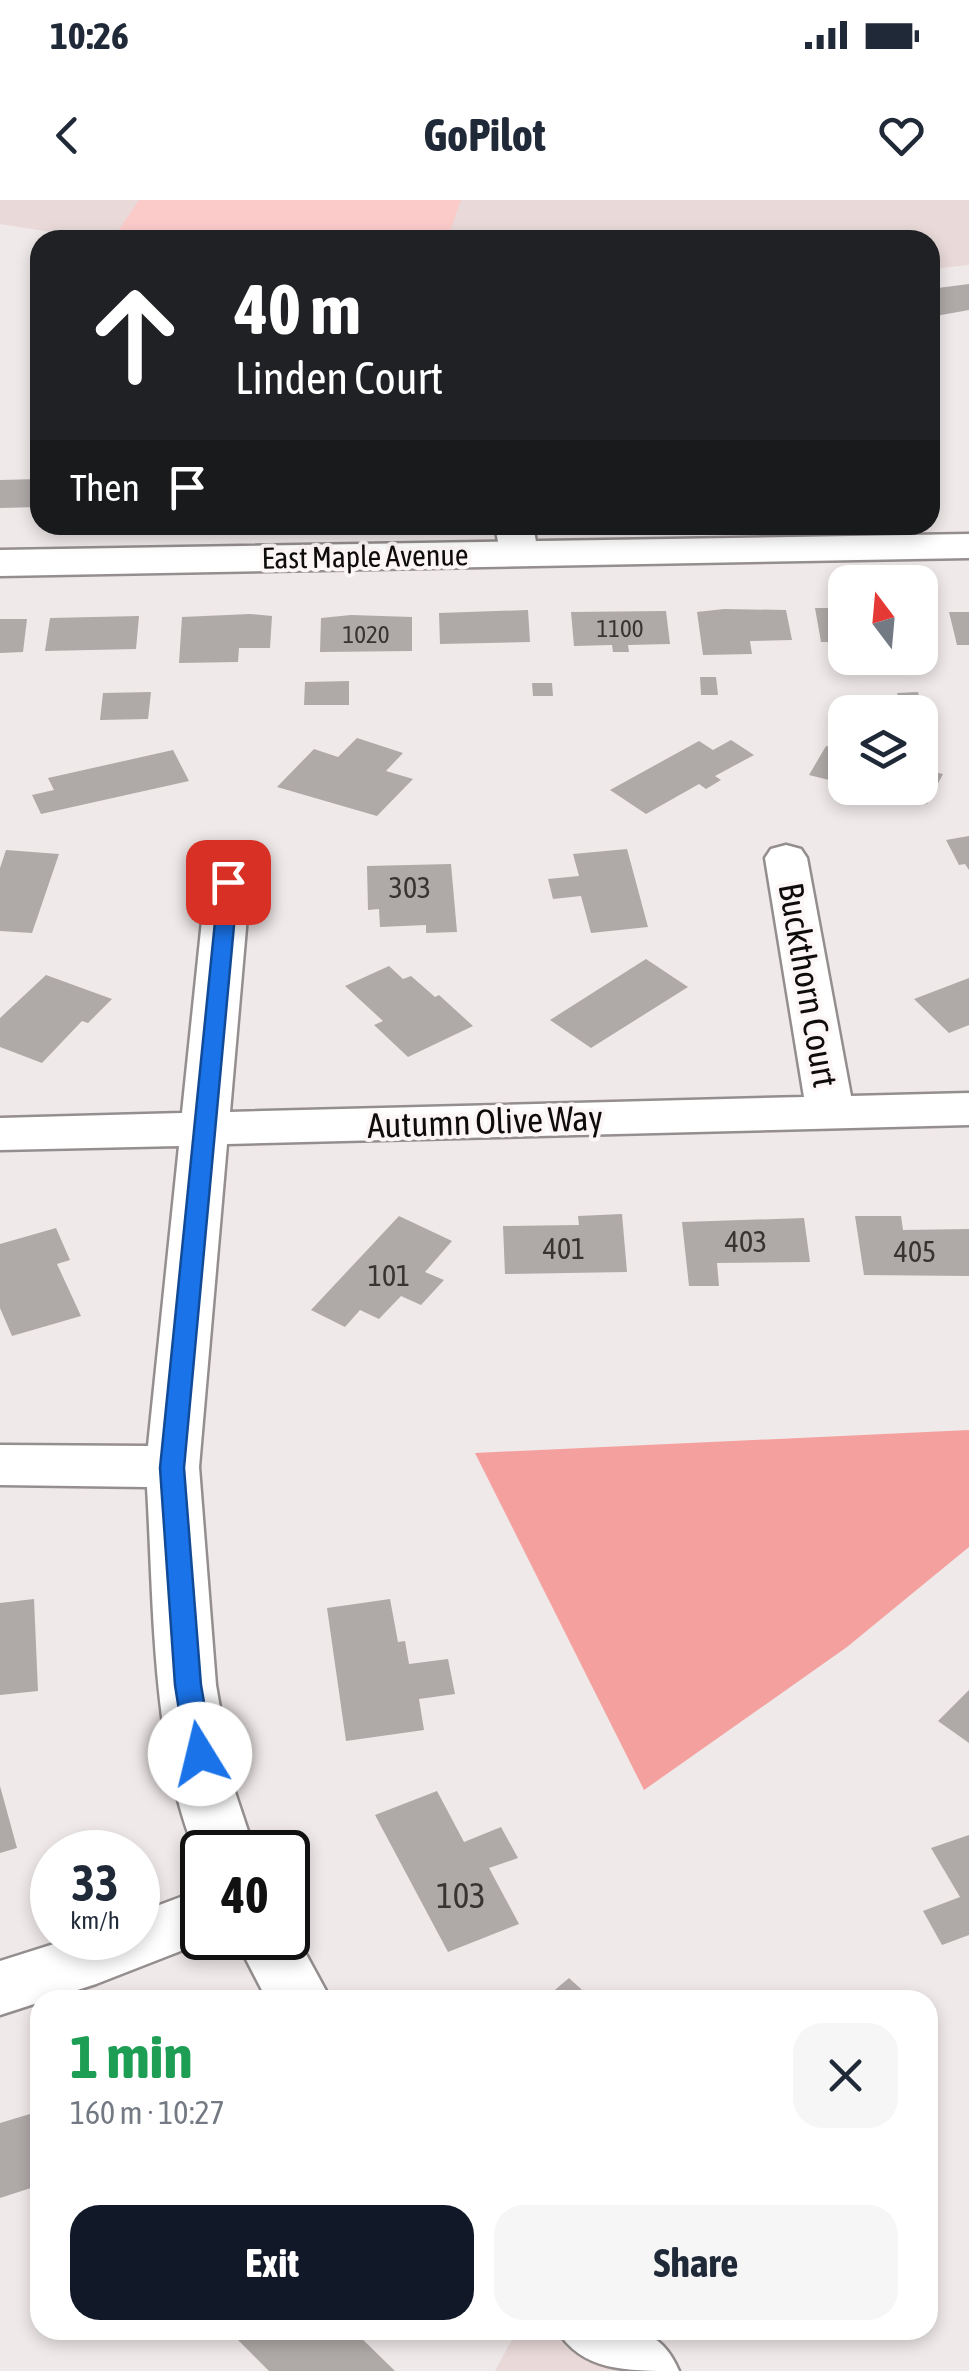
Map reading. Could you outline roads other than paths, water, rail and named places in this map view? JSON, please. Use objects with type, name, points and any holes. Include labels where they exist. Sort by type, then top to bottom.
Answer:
[{"type":"main road","name":"East Maple Avenue","points":[[0,563],[516,539],[969,546]]},
{"type":"street","name":"Buckthorn Court","points":[[786,858],[830,1111]]},
{"type":"street","points":[[217,1830],[205,1789],[188,1685],[172,1468],[228,882]]},
{"type":"street","name":"Autumn Olive Way","points":[[0,1134],[969,1109]]},
{"type":"street","points":[[0,1465],[172,1468]]},
{"type":"street","points":[[0,1988],[96,1957],[180,1924]]},
{"type":"street","points":[[277,1960],[294,1990]]}]
